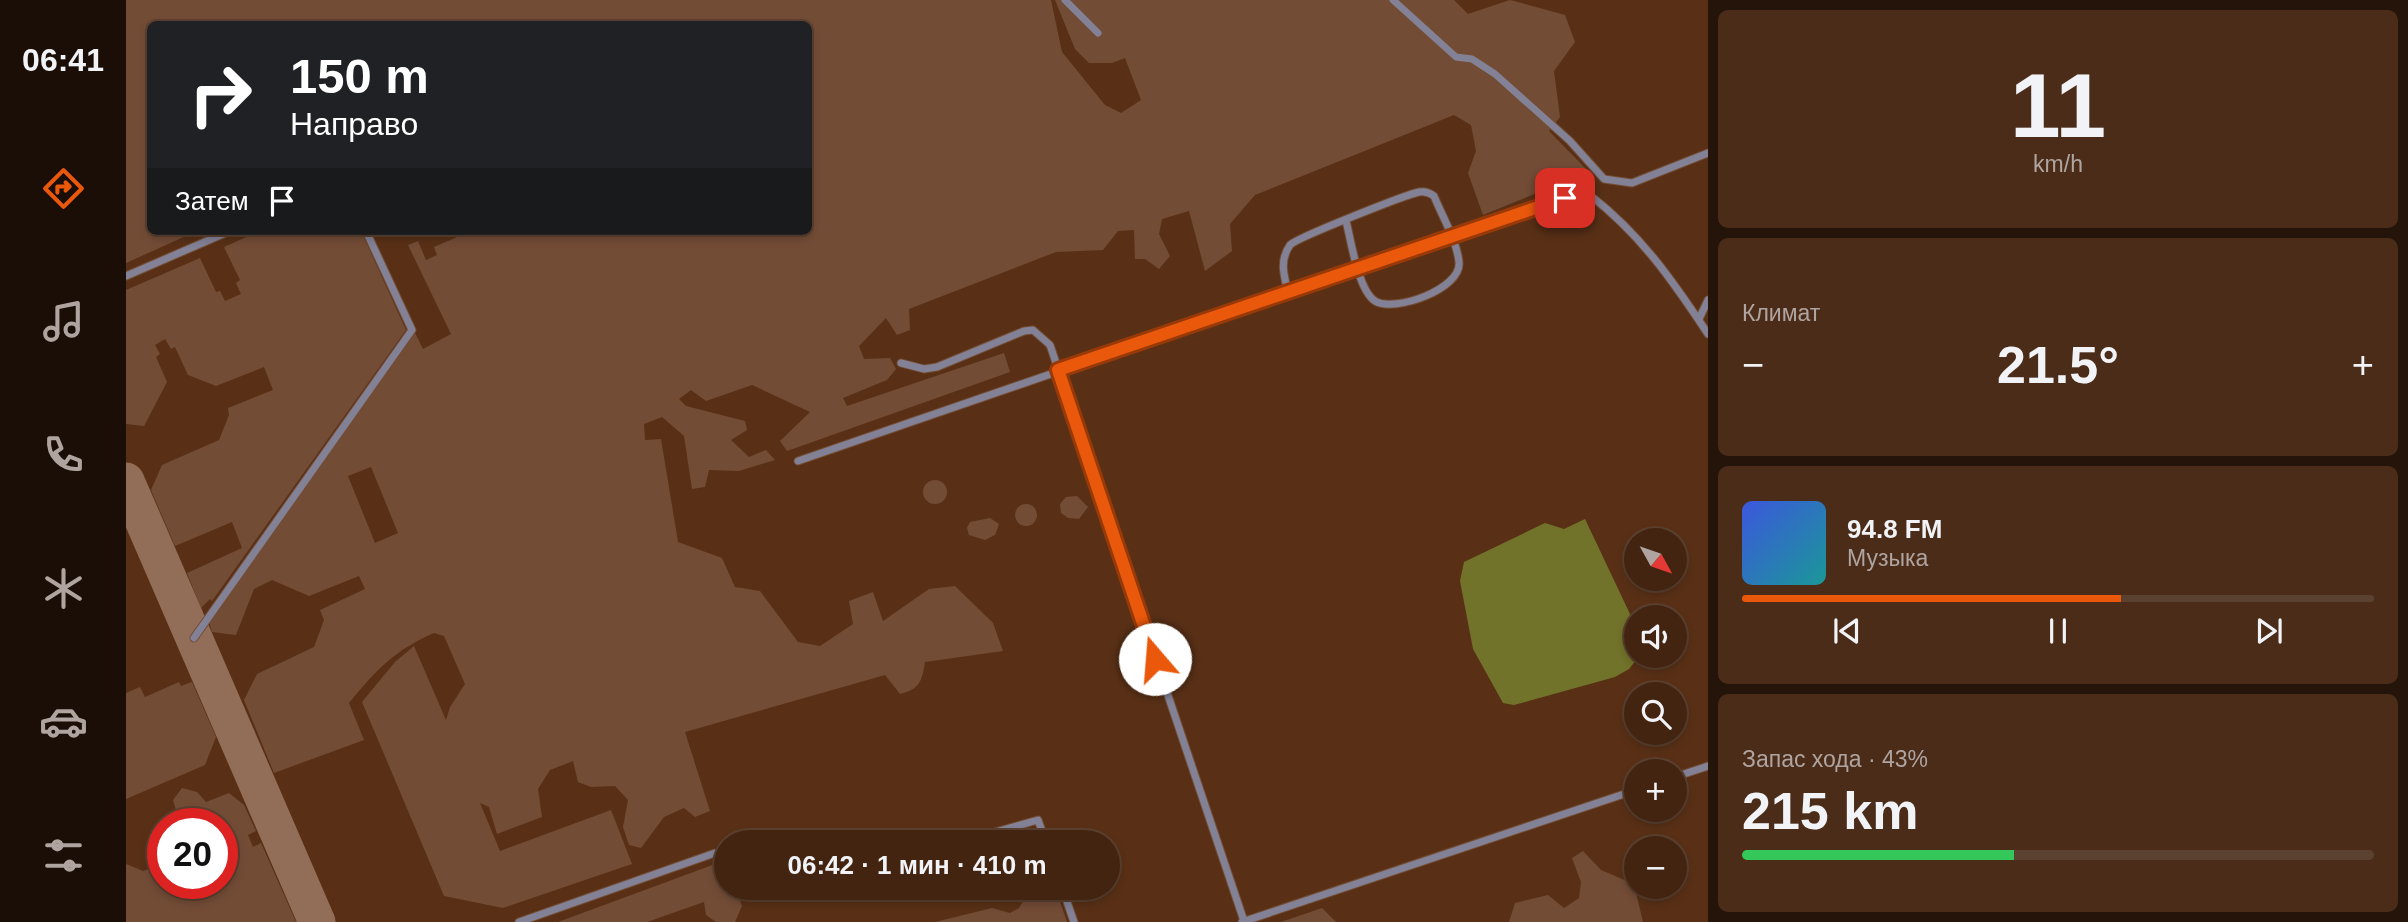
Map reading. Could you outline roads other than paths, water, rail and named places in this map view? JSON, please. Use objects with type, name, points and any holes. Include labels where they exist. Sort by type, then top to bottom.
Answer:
[{"type":"lane","points":[[1065,0],[1098,33]]},
{"type":"lane","points":[[1393,0],[1456,57],[1472,59],[1495,74],[1570,141],[1604,179],[1632,183],[1708,153]]},
{"type":"lane","points":[[1288,292],[1282,270],[1289,247],[1295,240],[1420,192],[1429,192],[1434,196],[1451,236],[1460,264],[1456,277],[1447,287],[1408,302],[1385,305],[1375,301],[1366,292],[1346,221]]},
{"type":"lane","points":[[798,461],[1565,198],[1591,196],[1622,220],[1663,266],[1708,334]]},
{"type":"lane","points":[[126,276],[221,235]]},
{"type":"lane","points":[[194,638],[412,330],[368,235]]},
{"type":"lane","points":[[1699,319],[1708,300]]},
{"type":"lane","points":[[901,363],[924,369],[937,367],[1024,331],[1033,330],[1050,345],[1243,922],[1624,794]]},
{"type":"lane","points":[[1687,773],[1708,766]]},
{"type":"lane","points":[[1003,830],[1038,820],[1042,830]]},
{"type":"lane","points":[[519,922],[714,853]]},
{"type":"lane","points":[[1066,900],[1074,922]]}]
